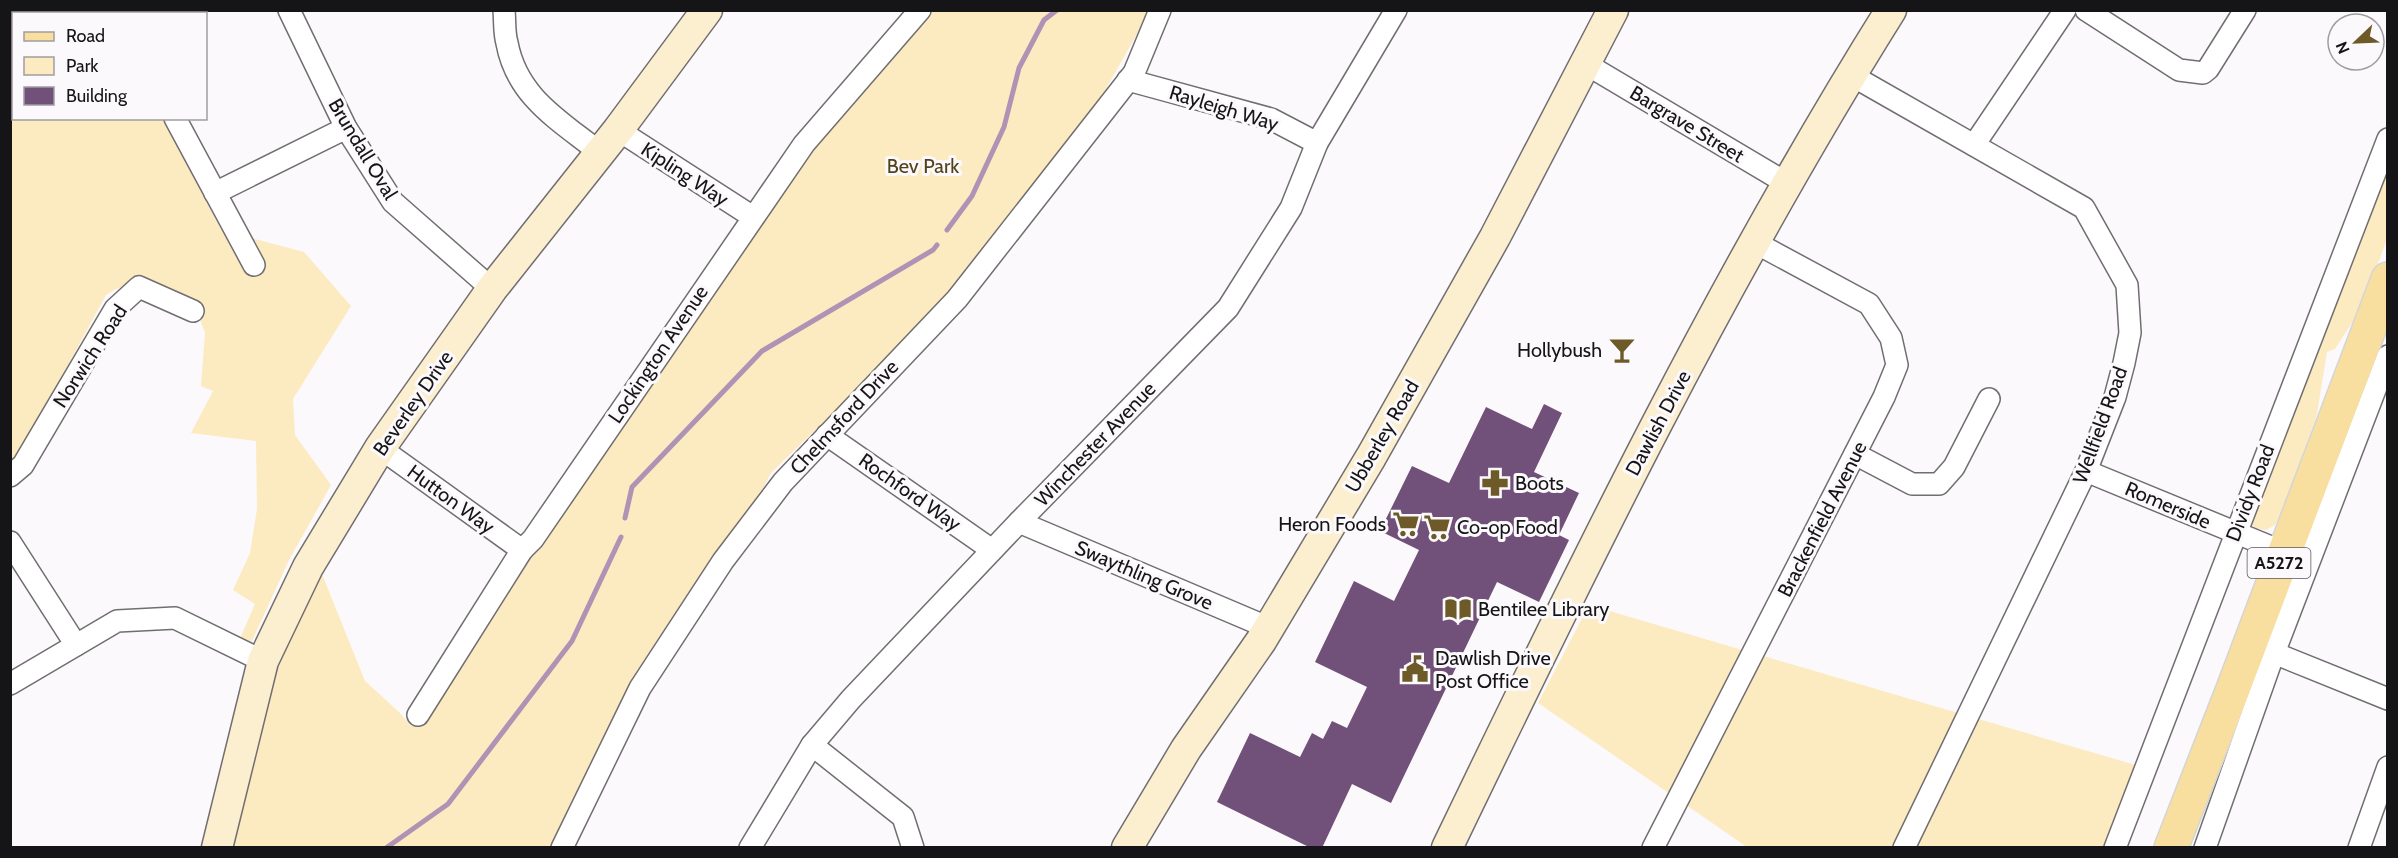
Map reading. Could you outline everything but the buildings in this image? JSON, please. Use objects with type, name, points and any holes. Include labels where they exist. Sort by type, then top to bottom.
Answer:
[{"type":"main road","name":"A5272","points":[[2171,848],[2388,279]]},
{"type":"street","name":"Brundall Oval","points":[[289,10],[346,128],[393,202],[492,289]]},
{"type":"street","points":[[504,10],[507,44],[518,76],[530,95],[608,141]]},
{"type":"street","name":"Beverley Drive","points":[[217,848],[263,661],[308,567],[380,448],[492,289],[707,10]]},
{"type":"street","name":"Lockington Avenue","points":[[418,715],[522,550],[533,539],[804,144],[920,10]]},
{"type":"street","name":"Chelmsford Drive","points":[[562,848],[640,688],[723,561],[783,482],[957,299],[1134,73],[1161,10]]},
{"type":"street","name":"Winchester Avenue","points":[[750,848],[812,746],[850,699],[1228,308],[1291,208],[1317,143],[1396,10]]},
{"type":"street","name":"Ubberley Road","points":[[1127,848],[1186,749],[1269,628],[1371,457],[1495,237],[1613,10]]},
{"type":"street","name":"Dawlish Drive","points":[[1447,848],[1658,420],[1788,184],[1891,10]]},
{"type":"street","points":[[1974,146],[2065,10]]},
{"type":"street","points":[[2086,10],[2179,70],[2203,73],[2245,10]]},
{"type":"street","name":"Bargrave Street","points":[[1586,64],[1788,184]]},
{"type":"street","name":"Wellfield Road","points":[[1851,75],[2084,208],[2127,285],[2130,333],[2115,398],[2086,471],[1904,848]]},
{"type":"street","name":"Rayleigh Way","points":[[1128,80],[1271,118],[1317,143]]},
{"type":"street","points":[[176,120],[254,265]]},
{"type":"street","points":[[215,193],[346,128]]},
{"type":"street","name":"Dividy Road","points":[[2115,848],[2388,139]]},
{"type":"street","name":"Kipling Way","points":[[608,141],[753,217]]},
{"type":"street","name":"Brackenfield Avenue","points":[[1653,848],[1856,454],[1897,365],[1892,338],[1869,304],[1756,243]]},
{"type":"street","name":"Norwich Road","points":[[10,476],[23,465],[115,309],[139,287],[194,311]]},
{"type":"street","points":[[2205,848],[2274,653],[2388,356]]},
{"type":"street","points":[[1856,454],[1912,484],[1938,484],[1954,467],[1989,399]]},
{"type":"street","name":"Rochford Way","points":[[827,435],[992,550]]},
{"type":"street","name":"Hutton Way","points":[[380,448],[522,550]]},
{"type":"street","name":"Romerside","points":[[2086,471],[2283,552]]},
{"type":"street","name":"Swaythling Grove","points":[[1019,522],[1269,628]]},
{"type":"street","points":[[10,542],[76,645]]},
{"type":"street","points":[[10,684],[117,621],[175,618],[263,661]]},
{"type":"street","points":[[2274,653],[2388,699]]},
{"type":"street","points":[[812,746],[903,818],[913,848]]},
{"type":"street","points":[[2359,848],[2388,767]]},
{"type":"green space","points":[[11,11],[108,11],[12,12],[12,120],[165,120],[221,230],[304,252],[351,306],[293,399],[295,435],[331,485],[289,560],[252,641],[239,641],[255,604],[233,590],[250,553],[257,509],[256,441],[191,433],[213,391],[201,386],[205,333],[196,309],[138,283],[116,289],[106,295],[36,424],[11,462]]},
{"type":"green space","name":"Bev Park","points":[[924,11],[1150,11],[1103,94],[1042,180],[928,320],[771,473],[749,514],[687,595],[636,672],[550,847],[226,848],[272,663],[322,574],[365,681],[411,726],[424,724],[489,616],[771,199]]},
{"type":"green space","points":[[2387,159],[2387,239],[2363,306],[2335,349],[2327,352],[2317,414],[2285,506],[2275,525],[2266,530],[2255,528],[2250,522]]},
{"type":"green space","points":[[1589,605],[2139,766],[2108,847],[1747,847],[1538,703]]},
{"type":"waterway","points":[[947,230],[972,196],[1004,127],[1019,68],[1044,20],[1057,10]]},
{"type":"waterway","points":[[625,518],[632,487],[762,351],[933,250],[937,245]]},
{"type":"waterway","points":[[386,848],[448,804],[572,641],[621,537]]},
{"type":"place","name":"Hollybush","points":[[1622,350]]},
{"type":"place","name":"Boots","points":[[1495,483]]},
{"type":"place","name":"Heron Foods","points":[[1406,524]]},
{"type":"place","name":"Co-op Food","points":[[1437,527]]},
{"type":"place","name":"Bentilee Library","points":[[1458,609]]},
{"type":"place","name":"Dawlish Drive Post Office","points":[[1415,669]]}]
